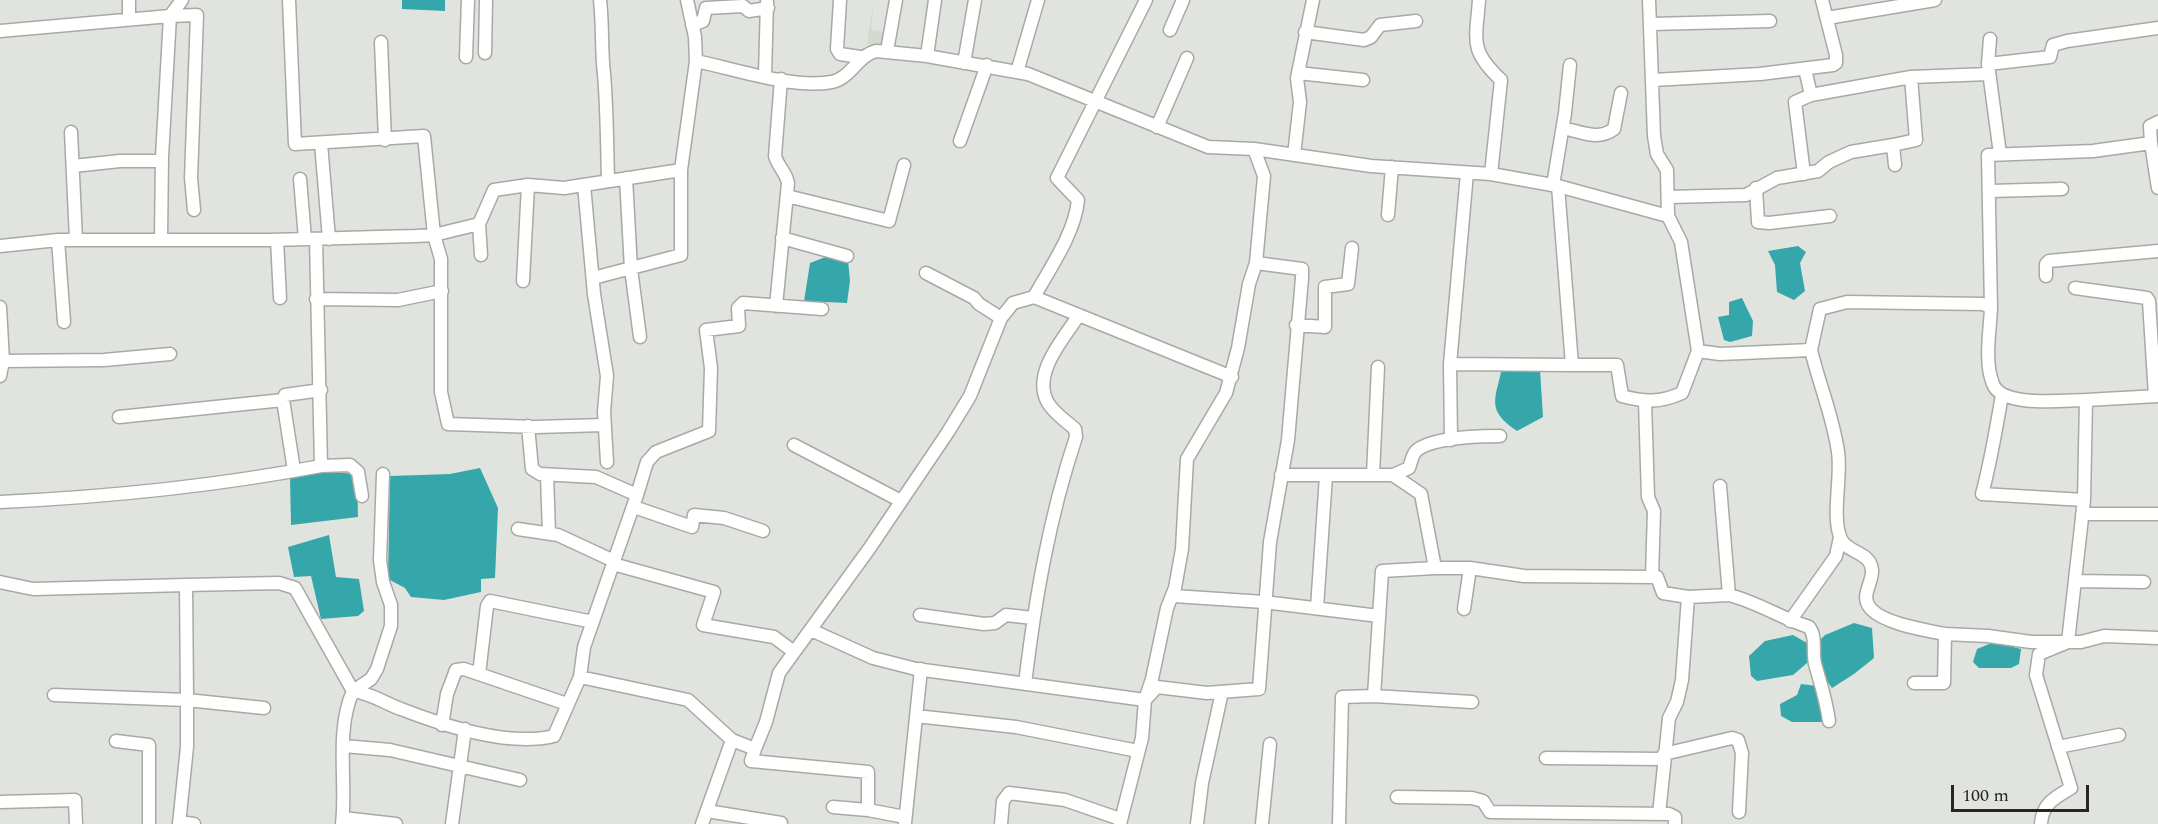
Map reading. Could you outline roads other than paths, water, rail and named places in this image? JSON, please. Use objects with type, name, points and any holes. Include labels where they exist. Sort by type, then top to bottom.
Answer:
[{"type":"street","points":[[129,0],[129,18]]},
{"type":"street","points":[[161,239],[161,161],[170,16],[182,0]]},
{"type":"street","points":[[289,0],[295,144],[424,136],[434,235],[441,259],[441,393],[448,424],[528,426],[604,424]]},
{"type":"street","points":[[466,57],[468,0]]},
{"type":"street","points":[[485,53],[486,0]]},
{"type":"street","points":[[600,0],[604,28],[608,180]]},
{"type":"street","points":[[593,278],[681,255],[681,170],[696,61],[687,0]]},
{"type":"street","points":[[840,0],[837,49],[840,54],[861,57]]},
{"type":"street","points":[[887,51],[896,0]]},
{"type":"street","points":[[927,56],[935,0]]},
{"type":"street","points":[[964,63],[975,0]]},
{"type":"street","points":[[1017,72],[1038,0]]},
{"type":"street","points":[[1034,297],[1054,261],[1077,210],[1078,200],[1074,193],[1059,183],[1057,178],[1128,34],[1141,15],[1146,0]]},
{"type":"street","points":[[1170,30],[1183,0]]},
{"type":"street","points":[[1294,155],[1300,102],[1298,73],[1313,0]]},
{"type":"street","points":[[1479,0],[1476,48],[1484,64],[1501,80],[1491,174]]},
{"type":"street","points":[[1450,364],[1617,365],[1622,396],[1645,402],[1668,399],[1682,393],[1698,351],[1681,242],[1668,216],[1667,170],[1658,154],[1654,136],[1651,24],[1648,0]]},
{"type":"street","points":[[1653,80],[1805,69],[1836,63],[1822,0]]},
{"type":"street","points":[[1827,18],[1935,0]]},
{"type":"street","points":[[692,25],[703,21],[706,8],[743,6],[749,11],[767,4],[765,75]]},
{"type":"street","points":[[0,31],[129,18],[197,15],[191,178],[194,210]]},
{"type":"street","points":[[1305,32],[1364,40],[1371,37],[1380,25],[1416,21]]},
{"type":"street","points":[[1651,24],[1770,21]]},
{"type":"street","points":[[1804,174],[1795,102],[1811,95],[1911,77],[1988,69],[2038,60],[2050,57],[2053,45],[2067,41],[2158,28]]},
{"type":"street","points":[[1990,39],[1988,69],[2000,154]]},
{"type":"street","points":[[381,42],[384,140]]},
{"type":"street","points":[[696,61],[804,83],[834,82],[847,74],[861,57],[870,53],[887,51],[987,65],[1038,77],[1208,147],[1254,149],[1392,167],[1491,174],[1555,186],[1668,216]]},
{"type":"street","points":[[1157,127],[1187,58]]},
{"type":"street","points":[[960,141],[987,65]]},
{"type":"street","points":[[1570,65],[1555,186],[1572,365]]},
{"type":"street","points":[[1805,69],[1811,95]]},
{"type":"street","points":[[1298,73],[1363,80]]},
{"type":"street","points":[[1669,197],[1746,195],[1777,178],[1818,171],[1829,162],[1851,152],[1916,140],[1911,77]]},
{"type":"street","points":[[776,306],[787,196],[786,174],[778,165],[775,156],[781,79]]},
{"type":"street","points":[[1563,128],[1599,137],[1607,135],[1614,129],[1621,93]]},
{"type":"street","points":[[2158,122],[2150,126],[2158,188]]},
{"type":"street","points":[[71,132],[76,240]]},
{"type":"street","points":[[321,143],[316,299],[321,390],[321,466]]},
{"type":"street","points":[[2075,288],[2147,298],[2156,396],[2086,400],[2028,400],[2008,398],[1993,385],[1989,359],[1991,191],[1989,155],[2093,151],[2151,143]]},
{"type":"street","points":[[1893,145],[1895,165]]},
{"type":"street","points":[[1001,824],[1003,801],[1009,793],[1065,800],[1120,821],[1138,751],[1145,700],[1152,679],[1167,608],[1174,596],[1182,549],[1187,459],[1216,414],[1232,377],[1249,284],[1256,263],[1264,176],[1254,149]]},
{"type":"street","points":[[73,166],[120,161],[161,161]]},
{"type":"street","points":[[787,196],[889,222],[904,165]]},
{"type":"street","points":[[1389,215],[1392,167]]},
{"type":"street","points":[[481,255],[479,224],[495,190],[528,185],[564,188],[681,170]]},
{"type":"street","points":[[1451,440],[1450,364],[1467,173]]},
{"type":"street","points":[[626,178],[631,269],[640,337]]},
{"type":"street","points":[[300,179],[317,239]]},
{"type":"street","points":[[522,281],[528,185]]},
{"type":"street","points":[[584,185],[593,278],[608,376],[604,424],[607,462]]},
{"type":"street","points":[[1756,188],[1756,215],[1758,222],[1763,224],[1830,216]]},
{"type":"street","points":[[1991,191],[2062,189]]},
{"type":"street","points":[[0,246],[58,240],[277,240],[434,235],[479,224]]},
{"type":"street","points":[[782,238],[848,256]]},
{"type":"street","points":[[58,240],[64,322]]},
{"type":"street","points":[[277,240],[280,298]]},
{"type":"street","points":[[1296,326],[1325,327],[1325,287],[1348,284],[1352,248]]},
{"type":"street","points":[[2046,276],[2049,261],[2158,251]]},
{"type":"street","points":[[1145,700],[1157,687],[1170,690],[1221,692],[1259,689],[1264,602],[1269,575],[1273,517],[1288,440],[1302,269],[1256,263]]},
{"type":"street","points":[[926,273],[974,298],[979,304],[1001,318]]},
{"type":"street","points":[[316,299],[398,300],[442,291]]},
{"type":"street","points":[[868,810],[868,772],[751,761],[754,748],[766,722],[779,673],[901,501],[970,396],[1001,318],[1013,303],[1034,297],[1133,339],[1232,377]]},
{"type":"street","points":[[1790,621],[1836,556],[1840,537],[1837,499],[1839,454],[1829,407],[1811,350],[1820,309],[1847,302],[1983,304],[1991,308]]},
{"type":"street","points":[[353,691],[366,692],[386,703],[442,724],[533,741],[554,736],[580,677],[584,647],[634,507],[647,462],[656,452],[709,431],[711,368],[706,330],[739,326],[738,309],[743,303],[822,309]]},
{"type":"street","points":[[0,307],[3,361],[0,376]]},
{"type":"street","points":[[1025,684],[1033,618],[1055,507],[1076,437],[1075,429],[1047,402],[1043,386],[1050,359],[1079,315]]},
{"type":"street","points":[[1698,351],[1720,354],[1811,350]]},
{"type":"street","points":[[3,361],[104,360],[170,354]]},
{"type":"street","points":[[1373,476],[1378,367]]},
{"type":"street","points":[[294,470],[283,400],[285,395],[290,393],[321,390]]},
{"type":"street","points":[[2002,395],[1995,442],[1990,454],[1982,494],[2084,500]]},
{"type":"street","points":[[119,417],[283,400]]},
{"type":"street","points":[[2068,642],[2084,500],[2086,400]]},
{"type":"street","points":[[1645,402],[1647,497],[1654,511],[1652,577]]},
{"type":"street","points":[[528,426],[532,470],[547,475],[596,477],[637,495]]},
{"type":"street","points":[[1281,475],[1393,475],[1409,468],[1414,454],[1420,449],[1451,440],[1500,436]]},
{"type":"street","points":[[794,445],[901,501]]},
{"type":"street","points":[[0,501],[135,491],[321,466],[350,465],[358,472],[362,496]]},
{"type":"street","points":[[382,474],[380,560],[383,582],[390,598],[391,626],[378,669],[371,679],[353,691],[349,700],[344,746],[342,821],[396,824]]},
{"type":"street","points":[[547,475],[549,533]]},
{"type":"street","points":[[1393,475],[1421,494],[1435,568]]},
{"type":"street","points":[[1317,608],[1326,476]]},
{"type":"street","points":[[1720,486],[1729,595]]},
{"type":"street","points":[[634,507],[692,527],[694,515],[710,516],[763,531]]},
{"type":"street","points":[[2082,514],[2158,514]]},
{"type":"street","points":[[518,529],[549,533],[614,562],[714,592],[703,625],[774,637],[794,652]]},
{"type":"street","points":[[1840,537],[1848,546],[1868,559],[1872,570],[1866,593],[1871,609],[1896,621],[1945,634],[1988,636],[2031,642],[2081,642],[2104,636],[2158,638]]},
{"type":"street","points":[[1464,609],[1470,568]]},
{"type":"street","points":[[1374,696],[1382,571],[1470,568],[1524,576],[1652,577],[1659,579],[1662,593],[1689,597],[1729,595],[1746,598],[1790,621],[1809,627],[1812,631],[1814,658],[1825,692],[1829,721]]},
{"type":"street","points":[[2076,581],[2144,582]]},
{"type":"street","points":[[0,582],[33,589],[279,583],[295,588],[353,691]]},
{"type":"street","points":[[186,585],[187,747],[179,823],[194,824]]},
{"type":"street","points":[[1174,596],[1264,602],[1379,616]]},
{"type":"street","points":[[1659,814],[1669,718],[1677,702],[1682,680],[1689,597]]},
{"type":"street","points":[[479,674],[487,606],[490,601],[593,622]]},
{"type":"street","points":[[920,615],[984,624],[995,623],[1006,615],[1033,618]]},
{"type":"street","points":[[811,630],[873,658],[921,669],[1145,700]]},
{"type":"street","points":[[1914,683],[1944,683],[1945,634]]},
{"type":"street","points":[[2041,824],[2042,810],[2052,799],[2071,788],[2036,675],[2039,654],[2068,642]]},
{"type":"street","points":[[442,724],[447,694],[456,670],[464,669],[567,704]]},
{"type":"street","points":[[833,807],[868,810],[905,820],[921,669]]},
{"type":"street","points":[[580,677],[688,700],[732,740],[754,748]]},
{"type":"street","points":[[1197,824],[1202,783],[1221,692]]},
{"type":"street","points":[[54,695],[187,700],[264,708]]},
{"type":"street","points":[[1339,824],[1342,698],[1374,696],[1472,702]]},
{"type":"street","points":[[916,716],[1016,728],[1138,751]]},
{"type":"street","points":[[452,824],[465,729]]},
{"type":"street","points":[[2058,747],[2119,735]]},
{"type":"street","points":[[1546,758],[1664,757],[1732,738],[1738,740],[1742,753],[1739,812]]},
{"type":"street","points":[[702,824],[732,740]]},
{"type":"street","points":[[116,741],[149,745],[149,824]]},
{"type":"street","points":[[1262,824],[1270,744]]},
{"type":"street","points":[[344,746],[390,750],[520,780]]},
{"type":"street","points":[[1397,797],[1472,798],[1482,801],[1490,812],[1673,814],[1676,824]]},
{"type":"street","points":[[0,802],[75,800],[76,824]]},
{"type":"street","points":[[707,811],[781,823]]},
{"type":"water","points":[[402,0],[445,0],[445,11],[402,9]]},
{"type":"water","points":[[1798,246],[1806,252],[1800,263],[1805,291],[1794,300],[1777,292],[1775,265],[1768,251]]},
{"type":"water","points":[[828,256],[848,260],[850,281],[847,303],[804,301],[810,263]]},
{"type":"water","points":[[1742,298],[1753,321],[1752,336],[1730,342],[1724,340],[1718,317],[1729,315],[1729,302]]},
{"type":"water","points":[[1502,368],[1540,370],[1543,417],[1517,431],[1501,417],[1495,404]]},
{"type":"water","points":[[480,468],[498,508],[495,578],[481,579],[481,592],[444,600],[411,597],[405,588],[388,579],[390,476],[450,474]]},
{"type":"water","points":[[317,471],[357,474],[358,517],[291,525],[290,477]]},
{"type":"water","points":[[329,535],[336,577],[359,579],[364,611],[358,616],[321,619],[311,576],[294,577],[288,547]]},
{"type":"water","points":[[1854,623],[1872,628],[1874,658],[1832,688],[1819,670],[1817,643],[1825,635]]},
{"type":"water","points":[[1793,635],[1807,643],[1807,663],[1793,675],[1757,681],[1751,676],[1749,656],[1765,641]]},
{"type":"water","points":[[1994,642],[2021,649],[2019,664],[2011,668],[1979,668],[1973,662],[1977,649]]},
{"type":"water","points":[[1801,684],[1817,686],[1824,722],[1792,722],[1781,716],[1780,704],[1797,695]]}]
